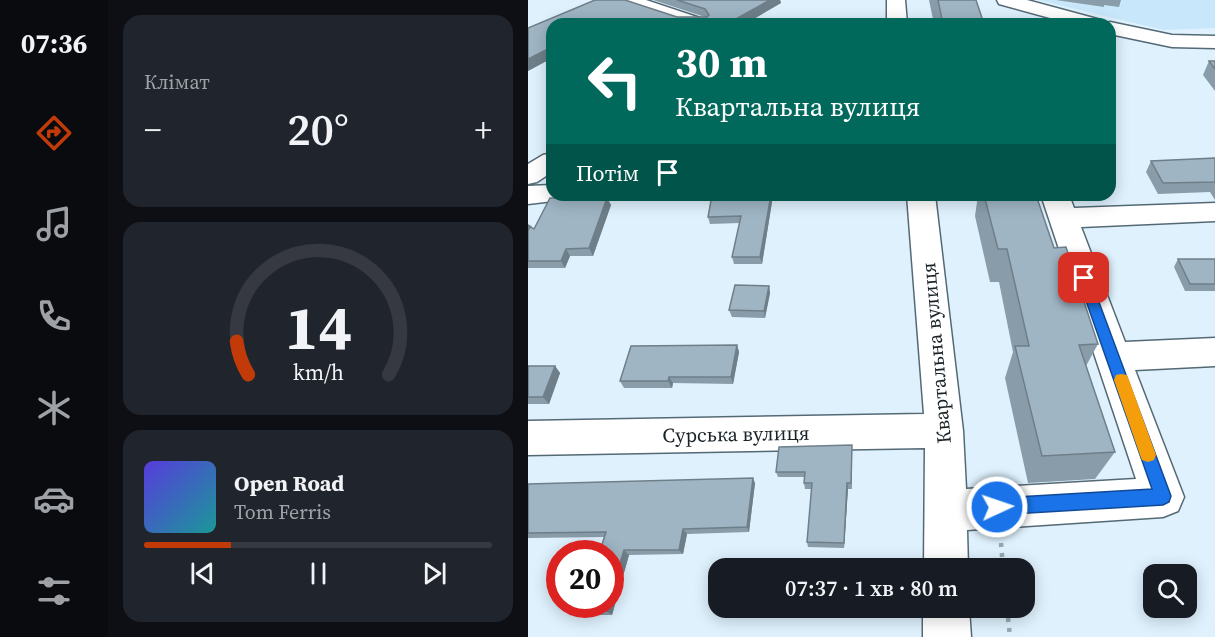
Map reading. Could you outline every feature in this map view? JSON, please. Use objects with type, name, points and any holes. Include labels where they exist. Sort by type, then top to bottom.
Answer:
[{"type":"street","points":[[628,0],[681,18]]},
{"type":"street","points":[[896,0],[897,18]]},
{"type":"street","points":[[998,5],[1064,18]]},
{"type":"street","points":[[1116,29],[1172,41],[1215,42]]},
{"type":"street","points":[[528,176],[546,165]]},
{"type":"street","points":[[528,195],[546,194]]},
{"type":"street","name":"Квартальна вулиця","points":[[922,201],[944,431],[946,558]]},
{"type":"street","points":[[946,511],[1163,496],[1058,207],[1215,212]]},
{"type":"street","points":[[1113,357],[1215,352]]},
{"type":"street","name":"Сурська вулиця","points":[[528,438],[944,431]]},
{"type":"street","points":[[946,618],[946,637]]},
{"type":"path","points":[[1008,618],[1010,637]]},
{"type":"shaded area","points":[[1038,0],[1215,0],[1215,28],[1164,30]]},
{"type":"building","points":[[595,0],[625,0],[677,17],[707,17],[709,15],[705,9],[677,0],[770,0],[738,18],[552,18]]},
{"type":"building","points":[[938,0],[976,0],[982,18],[942,18]]},
{"type":"building","points":[[546,20],[546,50],[528,59],[528,28]]},
{"type":"building","points":[[1209,61],[1215,61],[1215,69]]},
{"type":"building","points":[[1215,158],[1215,182],[1163,183],[1151,161]]},
{"type":"building","points":[[548,201],[606,201],[589,248],[566,249],[561,261],[528,261],[530,227],[528,228],[528,225],[534,229]]},
{"type":"building","points":[[711,201],[770,201],[760,257],[732,257],[741,216],[708,217]]},
{"type":"building","points":[[986,201],[1038,201],[1054,248],[1066,247],[1098,344],[1079,345],[1115,452],[1042,456],[1015,346],[1029,346],[1007,249],[998,249]]},
{"type":"building","points":[[1178,259],[1215,259],[1215,284],[1190,284]]},
{"type":"building","points":[[735,285],[769,286],[764,311],[729,310]]},
{"type":"building","points":[[737,345],[731,377],[669,377],[668,381],[620,381],[631,346]]},
{"type":"building","points":[[528,366],[555,366],[543,397],[528,397]]},
{"type":"building","points":[[852,445],[851,483],[847,483],[844,543],[807,542],[812,483],[804,483],[805,472],[776,472],[779,447]]},
{"type":"building","points":[[753,478],[747,527],[683,529],[679,550],[624,550],[624,540],[603,540],[606,532],[528,533],[528,484]]},
{"type":"slow traffic","points":[[1121,380],[1148,455]]},
{"type":"route","points":[[997,507],[1163,496],[1084,278]]}]
